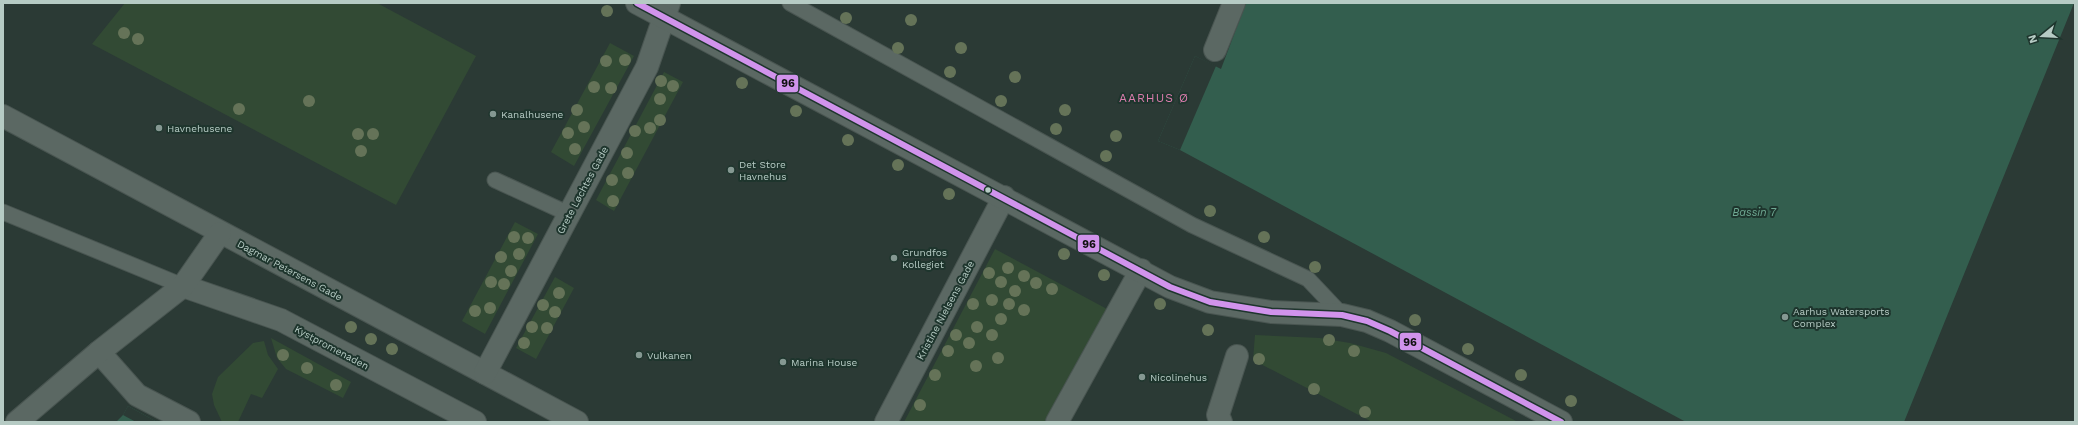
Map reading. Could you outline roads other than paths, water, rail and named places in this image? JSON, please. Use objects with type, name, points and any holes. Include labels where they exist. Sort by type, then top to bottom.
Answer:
[{"type":"street","points":[[637,3],[666,10],[1004,198],[1141,270],[1170,287],[1210,302],[1271,312],[1342,315],[1367,321],[1390,331],[1561,422]]},
{"type":"street","points":[[1215,50],[1234,3]]},
{"type":"street","name":"Grete Løchtes Gade","points":[[485,373],[647,67],[666,10]]},
{"type":"street","name":"Dagmar Petersens Gade","points":[[3,116],[577,422]]},
{"type":"street","name":"Kristine Nielsens Gade","points":[[886,422],[1004,198]]},
{"type":"street","points":[[16,422],[99,352],[182,286],[220,233]]},
{"type":"street","points":[[1057,422],[1141,270]]},
{"type":"street","name":"Kystpromenaden","points":[[182,286],[281,320],[475,422]]},
{"type":"street","points":[[99,352],[137,395],[189,422]]},
{"type":"street","points":[[1221,422],[1218,415],[1237,356]]},
{"type":"lane","points":[[790,3],[1192,225],[1308,279],[1342,315]]},
{"type":"lane","points":[[495,180],[569,214]]},
{"type":"lane","points":[[3,212],[182,286]]},
{"type":"water","name":"Bassin 7","points":[[1246,3],[2074,3],[1904,422],[1686,422],[1180,150],[1158,141],[1195,56],[1221,69]]},
{"type":"water","points":[[128,406],[157,422],[116,422],[123,415]]},
{"type":"place","name":"Kanalhusene","points":[[493,114]]},
{"type":"place","name":"Havnehusene","points":[[159,128]]},
{"type":"place","name":"Det Store Havnehus","points":[[731,170]]},
{"type":"place","name":"Grundfos Kollegiet","points":[[894,258]]},
{"type":"place","name":"Aarhus Watersports Complex","points":[[1785,317]]},
{"type":"place","name":"Vulkanen","points":[[639,355]]},
{"type":"place","name":"Marina House","points":[[783,362]]},
{"type":"place","name":"Nicolinehus","points":[[1142,377]]},
{"type":"district","name":"AARHUS Ø","points":[[1154,98]]}]
